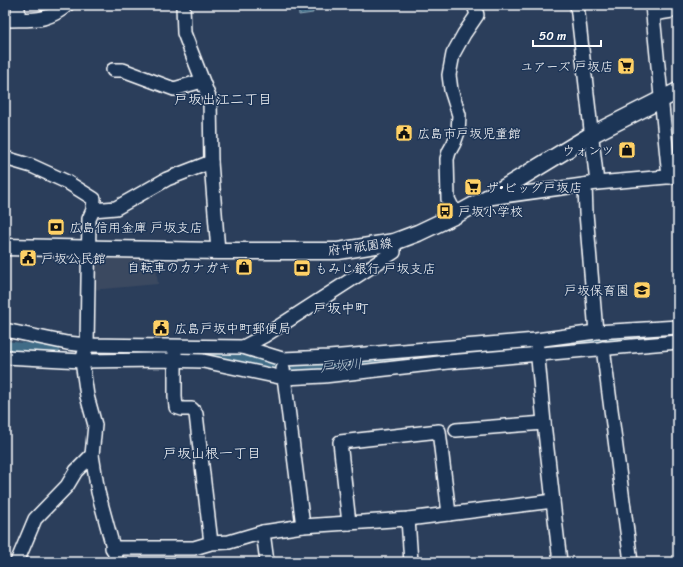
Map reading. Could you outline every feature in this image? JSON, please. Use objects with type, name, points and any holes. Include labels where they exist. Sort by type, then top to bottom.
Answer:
[{"type":"main road","name":"府中祇園線","points":[[5,247],[218,251],[338,251],[394,242],[418,233],[456,215],[592,135],[678,92]]},
{"type":"street","points":[[18,5],[11,20],[45,19],[58,13],[67,5]]},
{"type":"street","points":[[183,5],[184,33],[210,100],[211,162],[218,251]]},
{"type":"street","points":[[456,215],[448,199],[446,159],[458,132],[459,115],[451,90],[449,75],[453,54],[464,34],[477,16],[474,5]]},
{"type":"street","points":[[577,5],[592,135],[591,184],[586,213],[596,332]]},
{"type":"street","points":[[487,198],[591,184],[674,176],[660,100],[652,10],[678,10]]},
{"type":"street","points":[[113,70],[123,70],[174,89],[202,81]]},
{"type":"street","points":[[5,158],[32,166],[67,182],[94,199],[93,210],[89,219],[84,354],[86,396],[95,425],[92,455],[98,492],[117,562]]},
{"type":"street","points":[[93,210],[116,208],[167,179],[211,162]]},
{"type":"street","points":[[5,357],[175,353],[243,347],[264,336],[394,252],[394,242]]},
{"type":"street","points":[[243,347],[283,368],[329,357],[536,340],[596,332],[678,327]]},
{"type":"street","points":[[5,330],[68,343],[84,354]]},
{"type":"street","points":[[536,340],[560,562]]},
{"type":"street","points":[[175,353],[203,361],[283,368],[324,376],[433,364],[678,342]]},
{"type":"street","points":[[603,348],[631,562]]},
{"type":"street","points":[[175,353],[176,407],[182,409],[192,408],[196,414],[210,543]]},
{"type":"street","points":[[283,368],[303,526]]},
{"type":"street","points":[[456,430],[544,423]]},
{"type":"street","points":[[349,523],[340,442],[439,431],[449,514]]},
{"type":"street","points":[[17,562],[35,519],[67,486],[76,471],[92,455]]},
{"type":"street","points":[[112,548],[194,548],[210,543],[229,542],[263,532],[303,526],[408,519],[553,501]]},
{"type":"street","points":[[408,519],[411,562]]},
{"type":"street","points":[[263,532],[267,562]]},
{"type":"shaded area","points":[[298,5],[312,5],[313,13],[299,15]]},
{"type":"shaded area","points":[[92,256],[155,258],[158,284],[91,290]]},
{"type":"waterway","name":"戸坂川","points":[[128,355],[211,354],[251,363],[294,369],[342,366],[445,354],[678,335]]},
{"type":"waterway","name":"戸坂川","points":[[5,349],[53,354]]},
{"type":"place","name":"ユアーズ 戸坂店","points":[[626,66]]},
{"type":"place","name":"広島市戸坂児童館","points":[[404,133]]},
{"type":"place","name":"ウォンツ","points":[[627,150]]},
{"type":"place","name":"ザ•ビッグ戸坂店","points":[[473,187]]},
{"type":"place","name":"戸坂小学校","points":[[445,211]]},
{"type":"place","name":"広島信用金庫 戸坂支店","points":[[56,227]]},
{"type":"place","name":"戸坂公民館","points":[[28,258]]},
{"type":"place","name":"自転車のカナガキ","points":[[244,267]]},
{"type":"place","name":"もみじ銀行 戸坂支店","points":[[302,268]]},
{"type":"place","name":"戸坂保育園","points":[[642,290]]},
{"type":"place","name":"広島戸坂中町郵便局","points":[[161,328]]},
{"type":"district","name":"戸坂出江二丁目","points":[[223,99]]},
{"type":"district","name":"戸坂中町","points":[[341,308]]},
{"type":"district","name":"戸坂山根一丁目","points":[[212,453]]}]
